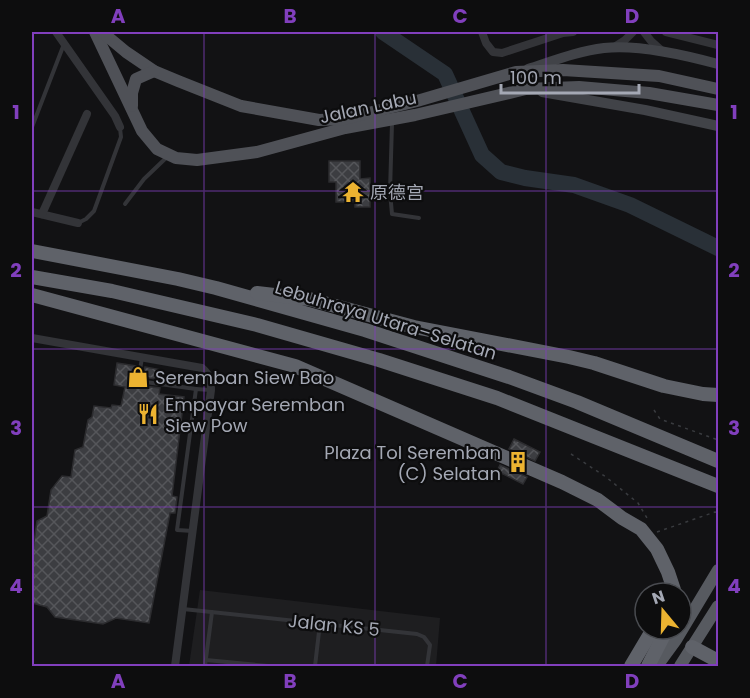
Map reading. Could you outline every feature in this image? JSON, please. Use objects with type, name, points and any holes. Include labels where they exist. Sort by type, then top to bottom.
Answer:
[{"type":"highway","name":"Lebuhraya Utara–Selatan","points":[[32,250],[216,288],[365,330],[509,377],[588,406],[718,461]]},
{"type":"highway","points":[[32,277],[112,291],[246,323],[379,360],[497,398],[718,486]]},
{"type":"highway","points":[[216,288],[309,299],[414,327],[594,363],[664,386],[718,395]]},
{"type":"highway","points":[[32,295],[295,366],[562,482],[598,500],[641,529],[657,549],[671,581]]},
{"type":"highway","points":[[657,666],[676,640],[718,570]]},
{"type":"highway","points":[[667,581],[668,572]]},
{"type":"highway","points":[[680,666],[718,606]]},
{"type":"highway","points":[[631,666],[646,641]]},
{"type":"highway","points":[[648,666],[661,641]]},
{"type":"highway","points":[[692,647],[718,661]]},
{"type":"main road","points":[[95,32],[142,131],[157,149],[169,155]]},
{"type":"main road","name":"Jalan Labu","points":[[102,32],[154,71],[241,106],[319,120],[344,119],[501,77],[590,50],[614,47],[662,51],[718,64]]},
{"type":"main road","points":[[516,72],[563,70],[659,76],[718,89]]},
{"type":"main road","points":[[132,111],[132,93],[136,79],[154,71]]},
{"type":"main road","points":[[526,89],[579,87],[650,93],[718,105]]},
{"type":"main road","name":"Jalan Labu","points":[[169,155],[177,159],[197,160],[257,152],[345,128],[415,115],[526,89],[645,110],[718,126]]},
{"type":"street","points":[[56,32],[115,116],[120,127]]},
{"type":"street","points":[[482,32],[493,52],[502,53],[563,33],[573,32]]},
{"type":"street","points":[[614,47],[633,32]]},
{"type":"street","points":[[644,32],[662,51]]},
{"type":"street","points":[[666,32],[718,45]]},
{"type":"street","points":[[42,214],[87,114]]},
{"type":"street","points":[[32,212],[78,223]]},
{"type":"street","points":[[32,338],[202,368],[209,374],[211,390],[175,666]]},
{"type":"lane","points":[[32,127],[65,42]]},
{"type":"lane","points":[[392,119],[390,192],[392,214],[419,218]]},
{"type":"lane","points":[[78,223],[94,211],[121,137],[120,127]]},
{"type":"lane","points":[[125,204],[144,179],[169,155]]},
{"type":"lane","points":[[142,357],[138,381],[211,390]]},
{"type":"lane","points":[[193,531],[177,530],[196,389]]},
{"type":"lane","name":"Jalan KS 5","points":[[183,609],[417,634],[424,637],[430,645],[427,666]]},
{"type":"lane","points":[[205,666],[212,612]]},
{"type":"lane","points":[[315,666],[320,623]]},
{"type":"lane","points":[[206,660],[268,666]]},
{"type":"path","points":[[654,410],[660,419],[718,440]]},
{"type":"path","points":[[571,454],[606,477],[638,503],[647,519]]},
{"type":"path","points":[[654,533],[718,513]]},
{"type":"shaded area","points":[[200,590],[440,618],[436,666],[189,666]]},
{"type":"building","name":"原德宫","points":[[329,161],[360,161],[360,179],[370,178],[370,207],[355,207],[355,202],[336,202],[336,182],[329,182]]},
{"type":"building","points":[[117,363],[136,366],[134,380],[136,385],[160,388],[159,394],[184,397],[172,496],[177,497],[175,513],[170,513],[149,623],[116,618],[103,624],[55,617],[47,607],[32,603],[32,556],[37,521],[47,516],[51,490],[62,476],[71,477],[75,450],[83,447],[88,420],[92,417],[94,406],[111,408],[112,405],[121,406],[125,387],[114,385]]},
{"type":"building","points":[[145,367],[162,370],[161,380],[143,377]]},
{"type":"building","points":[[514,439],[540,452],[535,461],[509,449]]},
{"type":"building","points":[[500,465],[527,477],[523,484],[497,471]]},
{"type":"waterway","points":[[383,32],[445,74],[482,155],[501,172],[574,185],[630,205],[718,248]]},
{"type":"place","name":"原德宫","points":[[353,192]]},
{"type":"place","name":"Seremban Siew Bao","points":[[138,377]]},
{"type":"place","name":"Empayar Seremban Siew Pow","points":[[148,414]]},
{"type":"place","name":"Plaza Tol Seremban (C) Selatan","points":[[518,462]]}]
